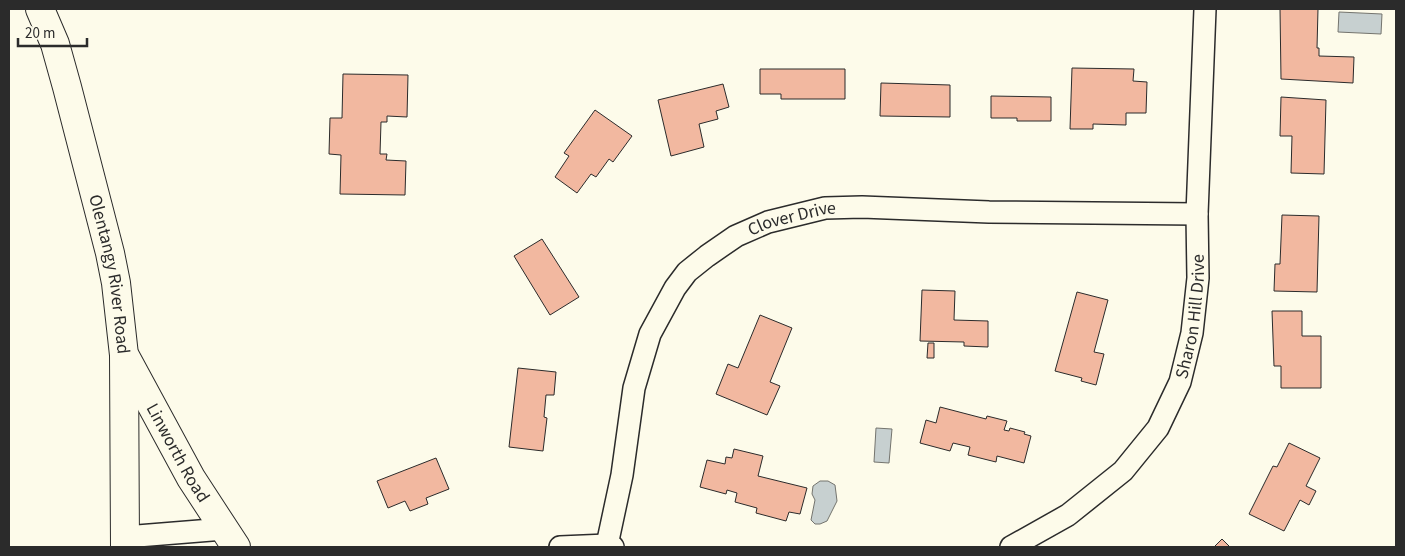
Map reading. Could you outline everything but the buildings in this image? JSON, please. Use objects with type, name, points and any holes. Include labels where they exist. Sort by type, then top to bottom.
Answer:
[{"type":"main road","name":"Olentangy River Road","points":[[40,9],[57,52],[110,253],[116,283],[124,355],[125,542]]},
{"type":"main road","name":"Linworth Road","points":[[124,355],[191,478],[230,538]]},
{"type":"street","name":"Sharon Hill Drive","points":[[1011,547],[1068,514],[1123,471],[1158,428],[1180,382],[1192,333],[1198,278],[1197,214],[1205,9]]},
{"type":"street","name":"Clover Drive","points":[[610,546],[634,388],[650,334],[675,288],[687,272],[736,236],[768,222],[825,208],[862,207],[989,212],[1197,214]]},
{"type":"street","points":[[125,542],[230,538]]},
{"type":"street","points":[[560,547],[610,546]]},
{"type":"shaded area","points":[[1339,12],[1382,14],[1381,34],[1338,32]]},
{"type":"shaded area","points":[[876,428],[892,429],[889,463],[874,462]]},
{"type":"shaded area","points":[[820,481],[828,481],[835,485],[837,501],[827,521],[815,524],[811,520],[815,500],[812,494],[813,486]]}]
